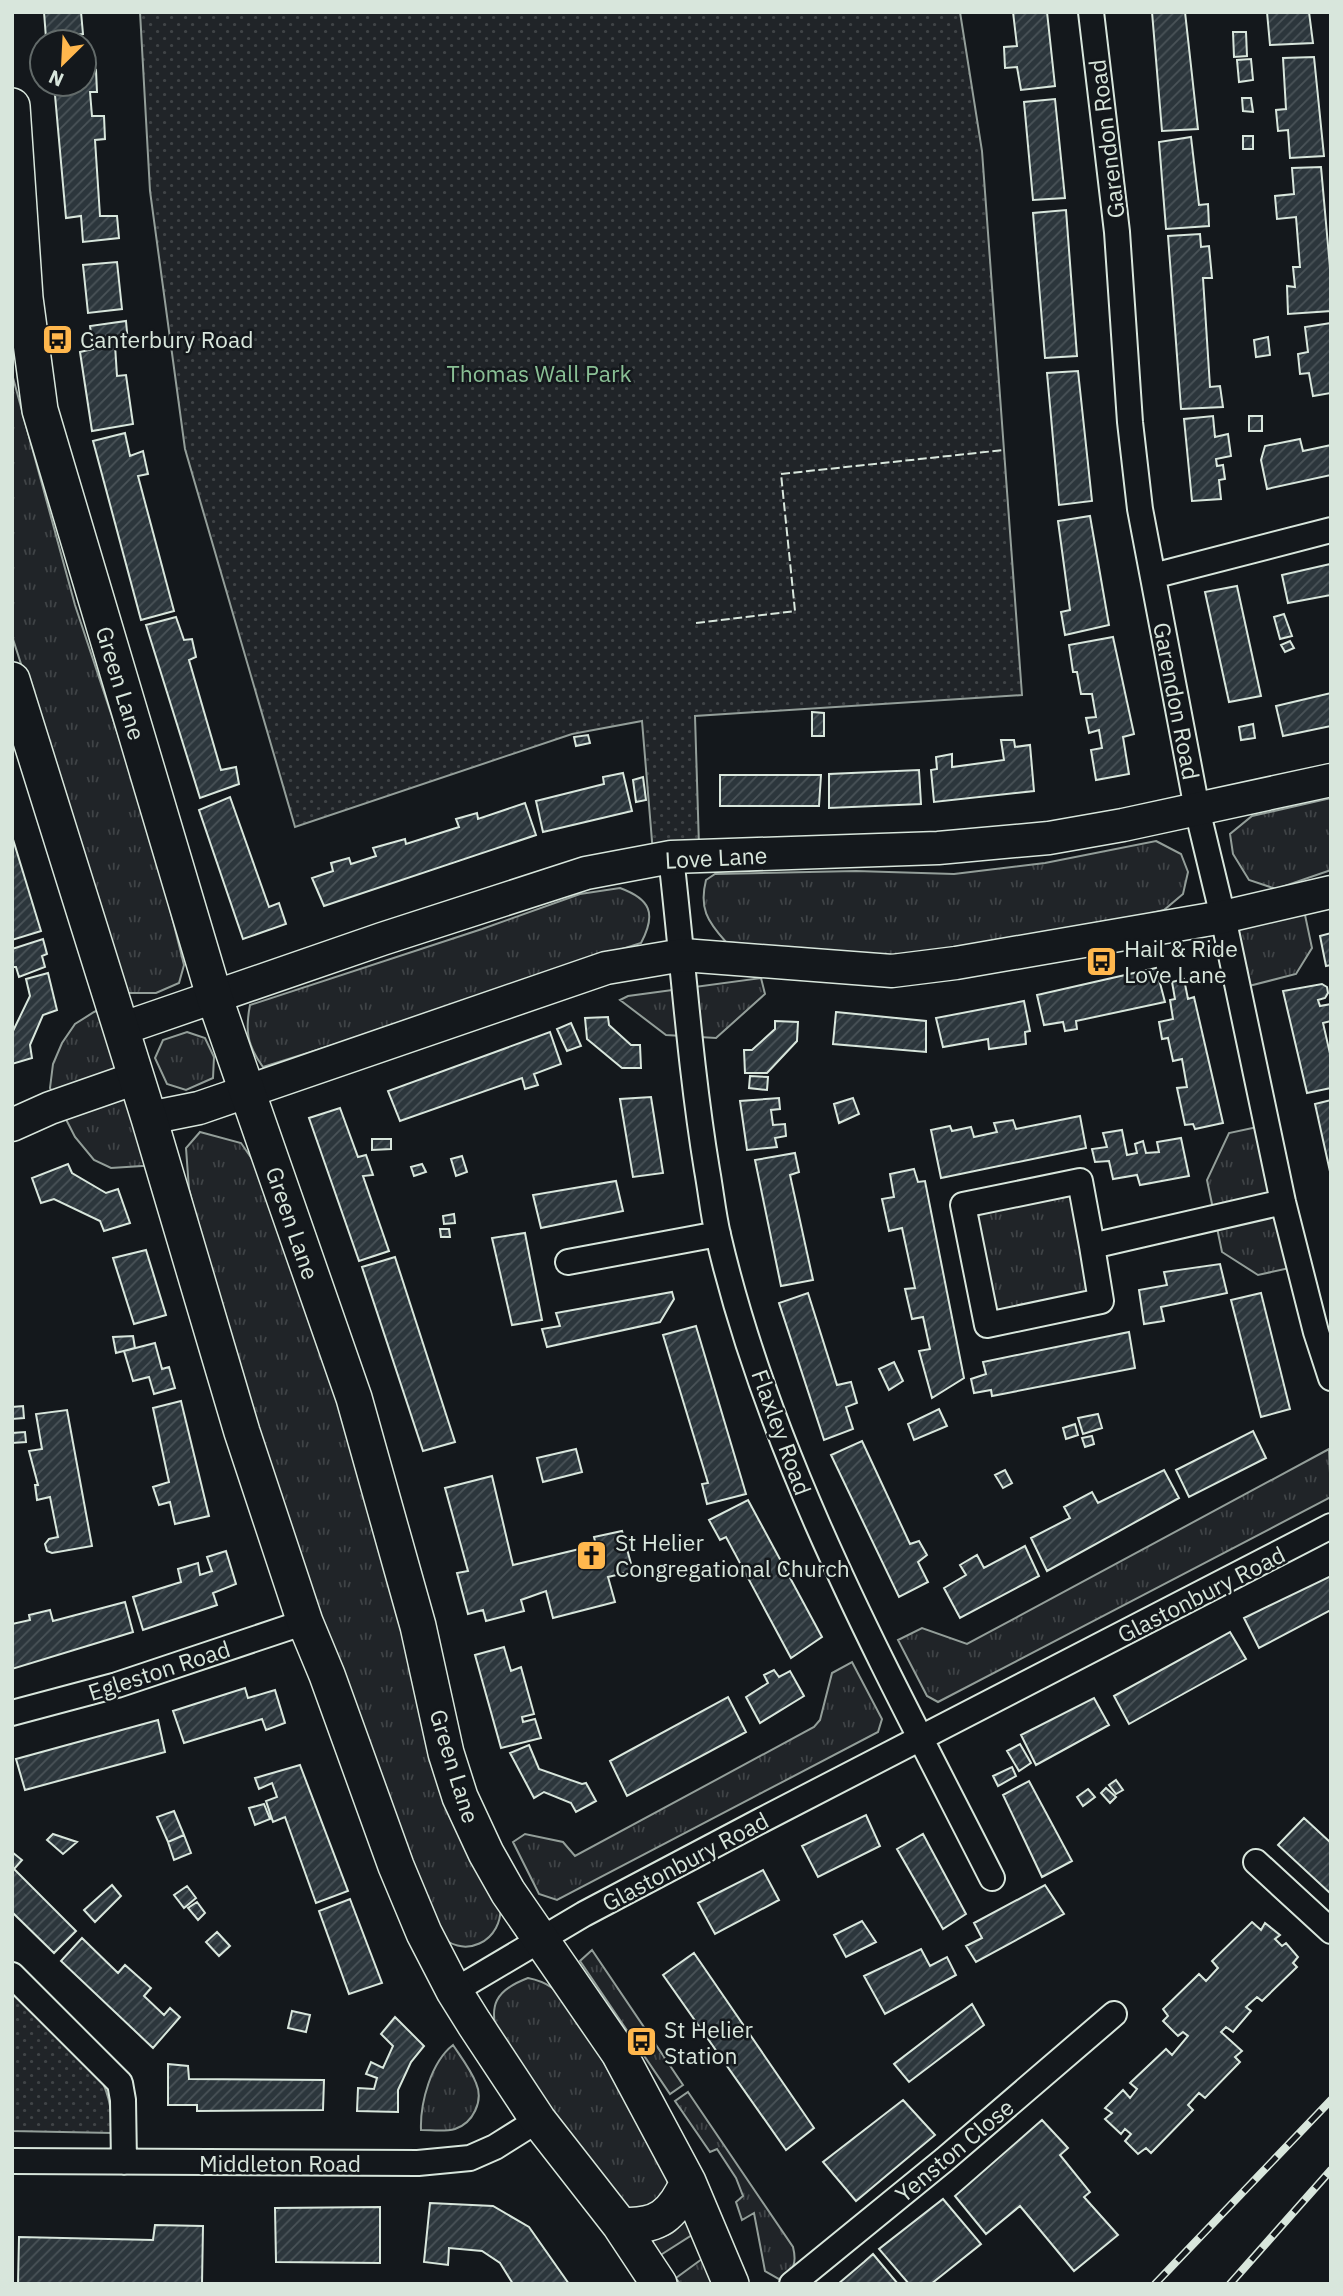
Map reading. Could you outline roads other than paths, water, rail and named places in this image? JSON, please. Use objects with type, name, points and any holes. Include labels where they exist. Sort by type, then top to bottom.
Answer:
[{"type":"main road","name":"Green Lane","points":[[12,106],[19,301],[40,410],[215,999],[354,1398],[418,1626],[446,1752],[460,1797],[508,1892],[619,2053],[688,2182],[731,2284]]},
{"type":"main road","points":[[12,680],[149,1118],[242,1432],[305,1622],[396,1866],[424,1933],[454,1991],[538,2120],[620,2225],[659,2284]]},
{"type":"main road","points":[[620,2225],[638,2226],[658,2220],[677,2206],[688,2182]]},
{"type":"street","name":"Garendon Road","points":[[1091,12],[1117,232],[1130,422],[1140,509],[1197,809],[1223,917],[1283,1202],[1316,1332],[1331,1378]]},
{"type":"street","points":[[1153,576],[1331,530]]},
{"type":"street","name":"Love Lane","points":[[121,1030],[382,939],[586,873],[671,857],[938,849],[1049,838],[1331,780]]},
{"type":"street","name":"Flaxley Road","points":[[671,857],[700,1125],[718,1234],[743,1324],[782,1441],[829,1551],[920,1736]]},
{"type":"street","points":[[149,1118],[199,1108],[606,968],[683,955],[892,971],[956,963],[1223,917],[1331,892]]},
{"type":"street","points":[[12,1125],[50,1108],[136,1078]]},
{"type":"street","points":[[1080,1181],[1092,1246],[1101,1301],[987,1325],[963,1205],[1080,1181]]},
{"type":"street","points":[[1092,1246],[1283,1202]]},
{"type":"street","points":[[568,1262],[718,1234]]},
{"type":"street","name":"Glastonbury Road","points":[[454,1991],[584,1914],[920,1736],[1331,1526]]},
{"type":"street","name":"Egleston Road","points":[[12,1713],[117,1685],[305,1622]]},
{"type":"street","points":[[920,1736],[992,1878]]},
{"type":"street","points":[[1256,1862],[1331,1931]]},
{"type":"street","points":[[12,1975],[120,2083],[124,2162]]},
{"type":"street","name":"Yenston Close","points":[[792,2284],[944,2160],[1114,2014]]},
{"type":"street","name":"Middleton Road","points":[[12,2161],[418,2163],[470,2158],[495,2147],[538,2120]]},
{"type":"railway","points":[[1155,2284],[1331,2100]]},
{"type":"railway","points":[[1230,2284],[1331,2170]]},
{"type":"place","name":"Canterbury Road","points":[[57,339]]},
{"type":"place","name":"Hail & Ride Love Lane","points":[[1101,961]]},
{"type":"place","name":"St Helier Congregational Church","points":[[592,1555]]},
{"type":"place","name":"St Helier Station","points":[[641,2042]]},
{"type":"park label","name":"Thomas Wall Park","points":[[539,373]]}]
